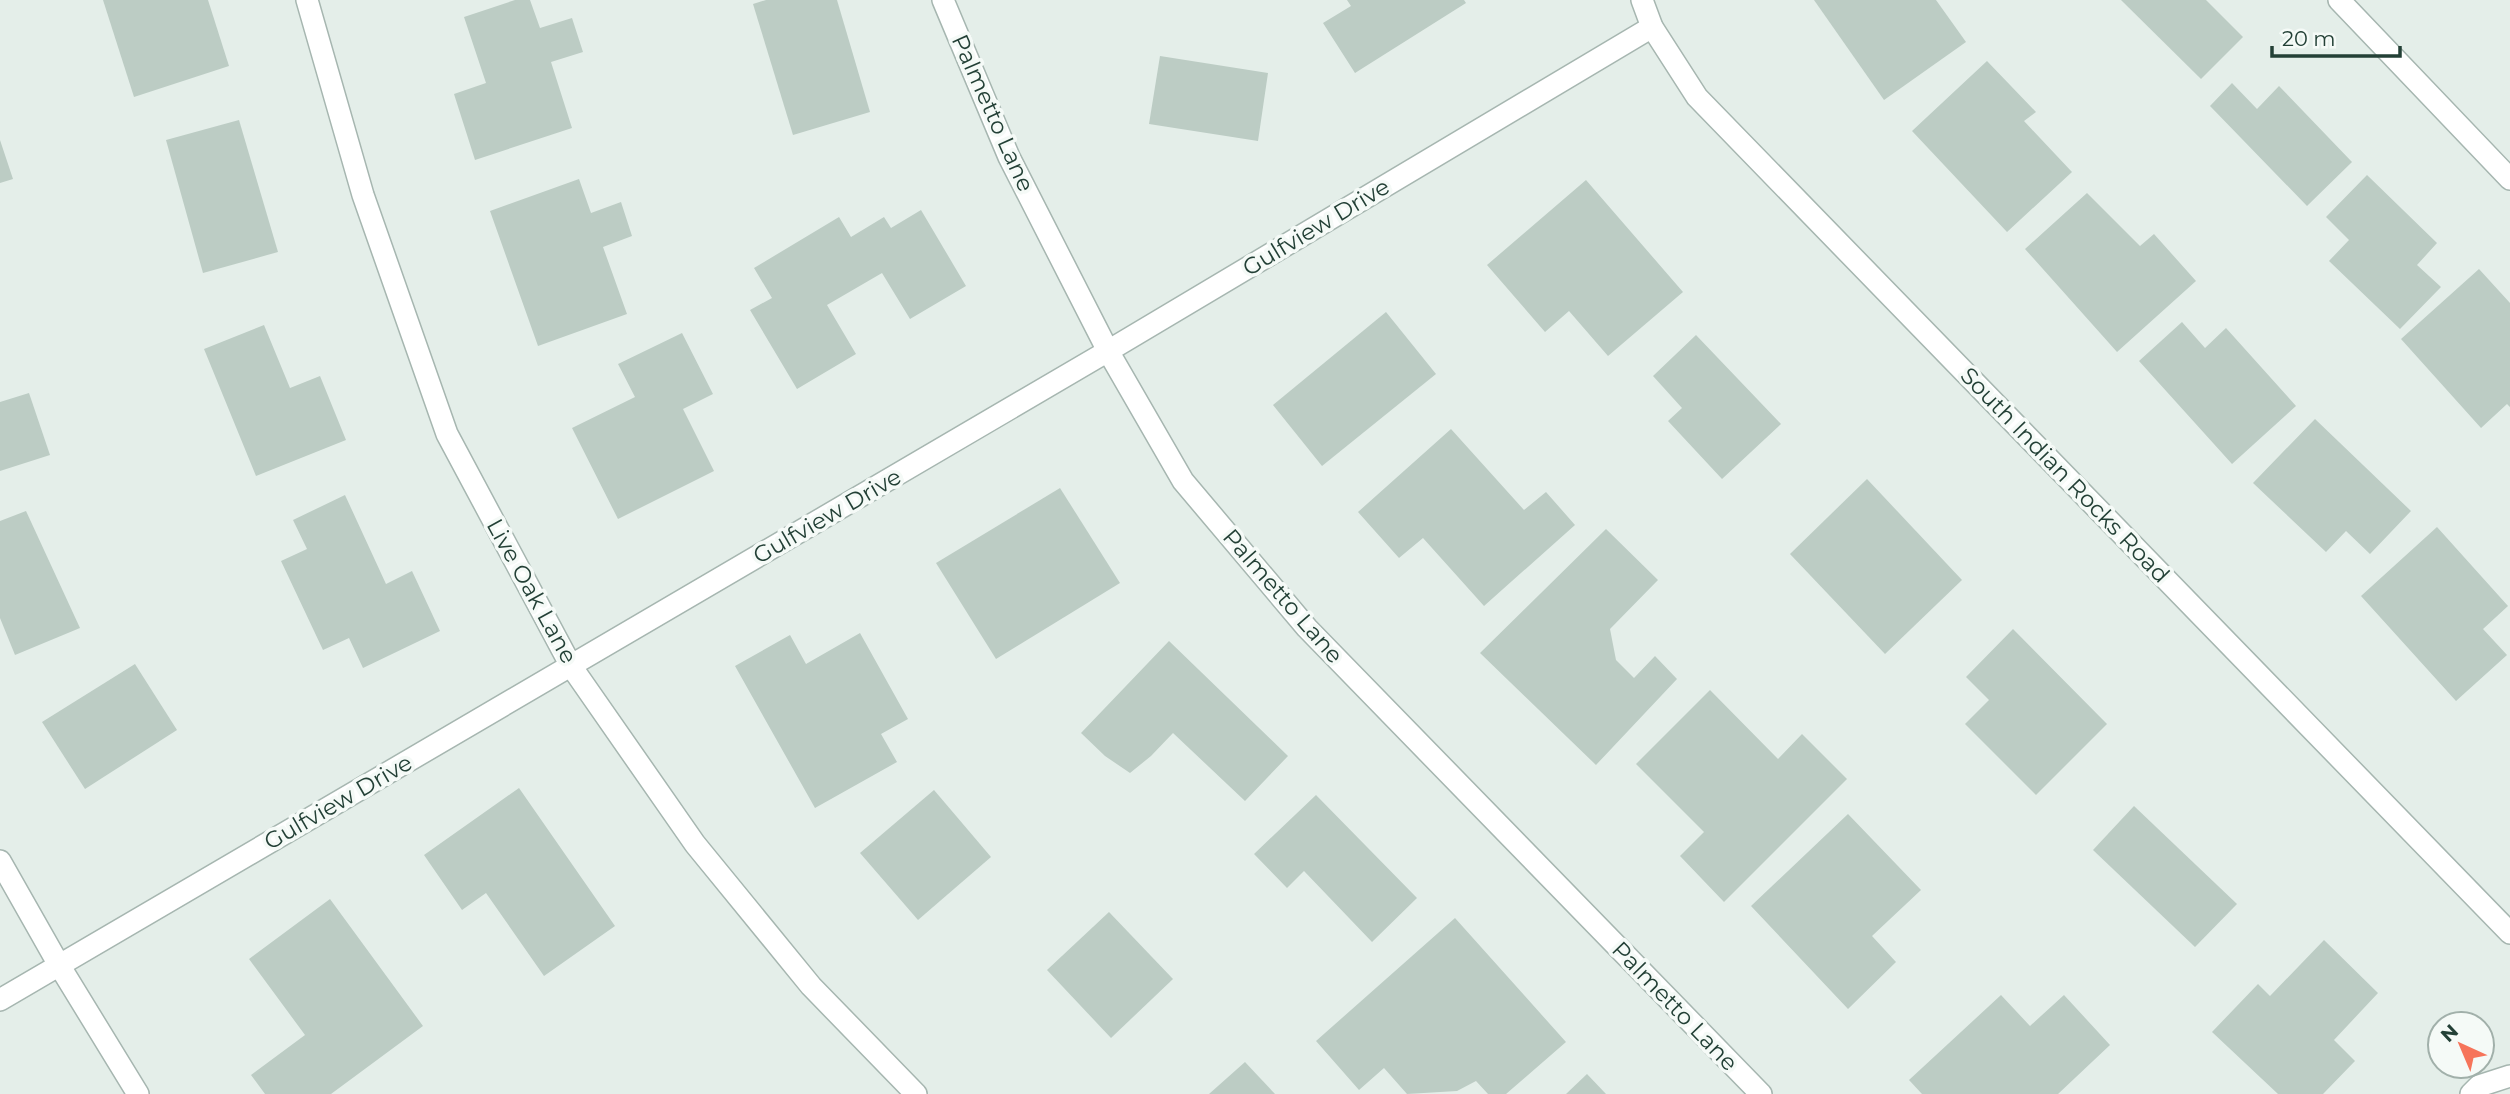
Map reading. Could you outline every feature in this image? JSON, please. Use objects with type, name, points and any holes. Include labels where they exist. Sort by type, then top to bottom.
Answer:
[{"type":"street","name":"Live Oak Lane","points":[[307,0],[363,195],[447,434],[571,666],[695,844],[811,986],[916,1094]]},
{"type":"street","name":"Palmetto Lane","points":[[943,0],[1009,157],[1108,351],[1183,481],[1307,628],[1760,1094]]},
{"type":"street","name":"South Indian Rocks Road","points":[[1642,0],[1652,27],[1697,97],[2510,933]]},
{"type":"street","points":[[2339,0],[2510,179]]},
{"type":"street","name":"Gulfview Drive","points":[[0,1000],[1108,351],[1652,27]]},
{"type":"street","points":[[0,861],[59,965],[138,1094]]},
{"type":"street","points":[[2471,1094],[2479,1086],[2510,1076]]},
{"type":"building","points":[[103,0],[208,0],[229,66],[134,97]]},
{"type":"building","points":[[515,0],[530,0],[540,28],[572,18],[583,52],[551,62],[572,128],[475,160],[454,94],[486,83],[464,17]]},
{"type":"building","points":[[766,0],[837,0],[870,112],[793,135],[753,4]]},
{"type":"building","points":[[1347,0],[1464,0],[1466,3],[1355,73],[1323,23],[1351,6]]},
{"type":"building","points":[[1814,0],[1936,0],[1966,42],[1884,100]]},
{"type":"building","points":[[2121,0],[2206,0],[2243,37],[2201,79]]},
{"type":"building","points":[[1160,56],[1268,73],[1258,141],[1149,124]]},
{"type":"building","points":[[1987,61],[2036,112],[2024,121],[2072,172],[2007,232],[1912,131]]},
{"type":"building","points":[[2232,83],[2257,109],[2279,86],[2352,162],[2307,206],[2210,106]]},
{"type":"building","points":[[239,120],[278,252],[203,273],[166,140]]},
{"type":"building","points":[[0,140],[13,179],[0,183]]},
{"type":"building","points":[[2367,175],[2437,243],[2417,265],[2441,287],[2400,329],[2329,261],[2349,240],[2326,217]]},
{"type":"building","points":[[579,179],[591,213],[621,202],[632,236],[603,247],[627,314],[538,346],[490,211]]},
{"type":"building","points":[[1586,180],[1683,292],[1608,356],[1569,311],[1545,332],[1487,265]]},
{"type":"building","points":[[2087,193],[2140,246],[2154,234],[2196,281],[2117,352],[2025,249]]},
{"type":"building","points":[[921,210],[966,286],[910,319],[882,273],[827,305],[856,354],[797,389],[750,310],[772,298],[754,268],[839,217],[851,237],[884,217],[891,228]]},
{"type":"building","points":[[2479,269],[2510,303],[2510,407],[2507,404],[2481,428],[2401,339]]},
{"type":"building","points":[[1386,312],[1436,374],[1322,466],[1273,405]]},
{"type":"building","points":[[2182,322],[2205,348],[2226,328],[2296,406],[2232,464],[2139,361]]},
{"type":"building","points":[[264,325],[290,388],[320,376],[346,440],[256,476],[204,349]]},
{"type":"building","points":[[682,333],[713,394],[683,409],[714,471],[618,519],[572,428],[635,397],[618,364]]},
{"type":"building","points":[[1696,335],[1781,424],[1722,479],[1668,421],[1682,408],[1653,376]]},
{"type":"building","points":[[29,393],[50,455],[0,471],[0,402]]},
{"type":"building","points":[[2315,419],[2411,511],[2370,554],[2346,531],[2326,552],[2253,483]]},
{"type":"building","points":[[1451,429],[1524,510],[1546,492],[1575,525],[1484,606],[1423,538],[1399,558],[1358,512]]},
{"type":"building","points":[[1867,479],[1962,580],[1885,654],[1790,554]]},
{"type":"building","points":[[1060,488],[1120,583],[996,659],[936,563]]},
{"type":"building","points":[[345,495],[386,584],[412,571],[440,631],[363,668],[349,638],[323,650],[281,561],[307,549],[293,520]]},
{"type":"building","points":[[26,511],[80,628],[15,655],[0,618],[0,521]]},
{"type":"building","points":[[2437,527],[2508,606],[2483,629],[2507,655],[2456,701],[2361,596]]},
{"type":"building","points":[[1606,529],[1658,580],[1610,629],[1616,660],[1634,678],[1655,656],[1677,679],[1596,765],[1480,653]]},
{"type":"building","points":[[2013,629],[2107,724],[2036,795],[1965,724],[1989,700],[1966,677]]},
{"type":"building","points":[[860,633],[908,719],[881,734],[897,762],[815,808],[735,666],[790,635],[806,664]]},
{"type":"building","points":[[1169,641],[1288,756],[1245,801],[1173,733],[1130,773],[1105,756],[1081,733]]},
{"type":"building","points":[[135,664],[177,730],[85,789],[42,722]]},
{"type":"building","points":[[1710,690],[1778,759],[1802,734],[1847,779],[1724,902],[1680,856],[1704,832],[1636,764]]},
{"type":"building","points":[[519,788],[615,926],[544,976],[486,893],[462,910],[424,855]]},
{"type":"building","points":[[934,790],[991,857],[918,920],[860,853]]},
{"type":"building","points":[[1316,795],[1417,898],[1372,942],[1304,871],[1287,888],[1254,854]]},
{"type":"building","points":[[2134,806],[2237,904],[2195,947],[2093,850]]},
{"type":"building","points":[[1848,814],[1921,890],[1872,936],[1896,962],[1848,1009],[1751,906]]},
{"type":"building","points":[[330,899],[423,1026],[331,1094],[265,1094],[251,1075],[305,1035],[249,959]]},
{"type":"building","points":[[1109,912],[1173,979],[1111,1038],[1047,970]]},
{"type":"building","points":[[1455,918],[1566,1042],[1506,1094],[1488,1094],[1476,1081],[1457,1091],[1407,1094],[1384,1068],[1359,1090],[1316,1041]]},
{"type":"building","points":[[2324,940],[2378,993],[2334,1040],[2355,1061],[2323,1094],[2278,1094],[2212,1032],[2258,984],[2270,996]]},
{"type":"building","points":[[2001,995],[2030,1026],[2064,995],[2110,1045],[2058,1094],[1922,1094],[1909,1080]]},
{"type":"building","points":[[1245,1062],[1275,1094],[1209,1094]]},
{"type":"building","points":[[1587,1074],[1606,1094],[1566,1094]]}]
